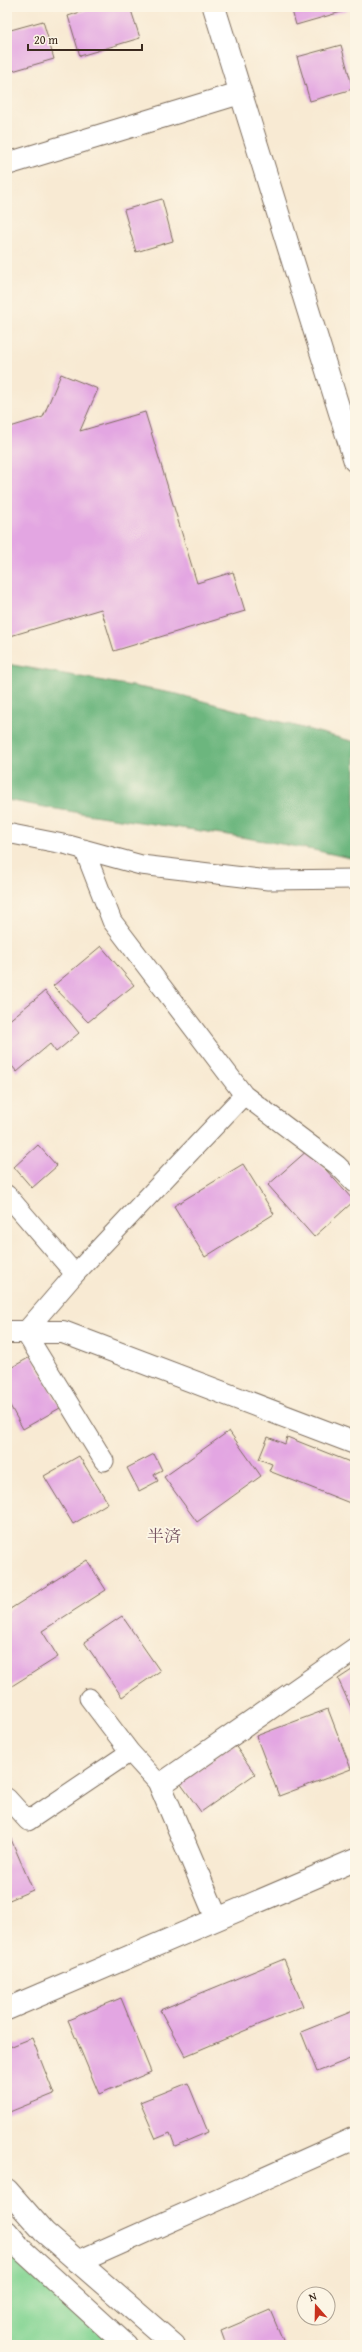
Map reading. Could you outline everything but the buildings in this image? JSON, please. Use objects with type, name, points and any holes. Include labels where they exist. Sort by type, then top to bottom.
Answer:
[{"type":"street","points":[[214,7],[355,461]]},
{"type":"street","points":[[7,164],[240,92]]},
{"type":"street","points":[[16,1332],[63,1332],[355,1443]]},
{"type":"street","points":[[217,1920],[160,1785],[355,1649]]},
{"type":"street","points":[[7,2009],[355,1860]]},
{"type":"street","points":[[78,2262],[355,2138]]},
{"type":"street","points":[[7,2190],[44,2232],[174,2345]]},
{"type":"street","points":[[7,2232],[22,2250],[126,2345]]},
{"type":"lane","points":[[7,834],[84,849],[141,865],[261,879],[355,879]]},
{"type":"lane","points":[[84,849],[112,921],[244,1095],[337,1165],[355,1183]]},
{"type":"lane","points":[[104,1461],[16,1332],[75,1274],[244,1095]]},
{"type":"lane","points":[[7,1195],[75,1274]]},
{"type":"lane","points":[[89,1698],[130,1752],[160,1785]]},
{"type":"lane","points":[[7,1798],[28,1821],[130,1752]]},
{"type":"green space","points":[[7,664],[177,694],[355,742],[355,859],[268,842],[7,800]]},
{"type":"green space","points":[[7,2239],[113,2345],[7,2345]]},
{"type":"district","name":"半済","points":[[164,1536]]}]
